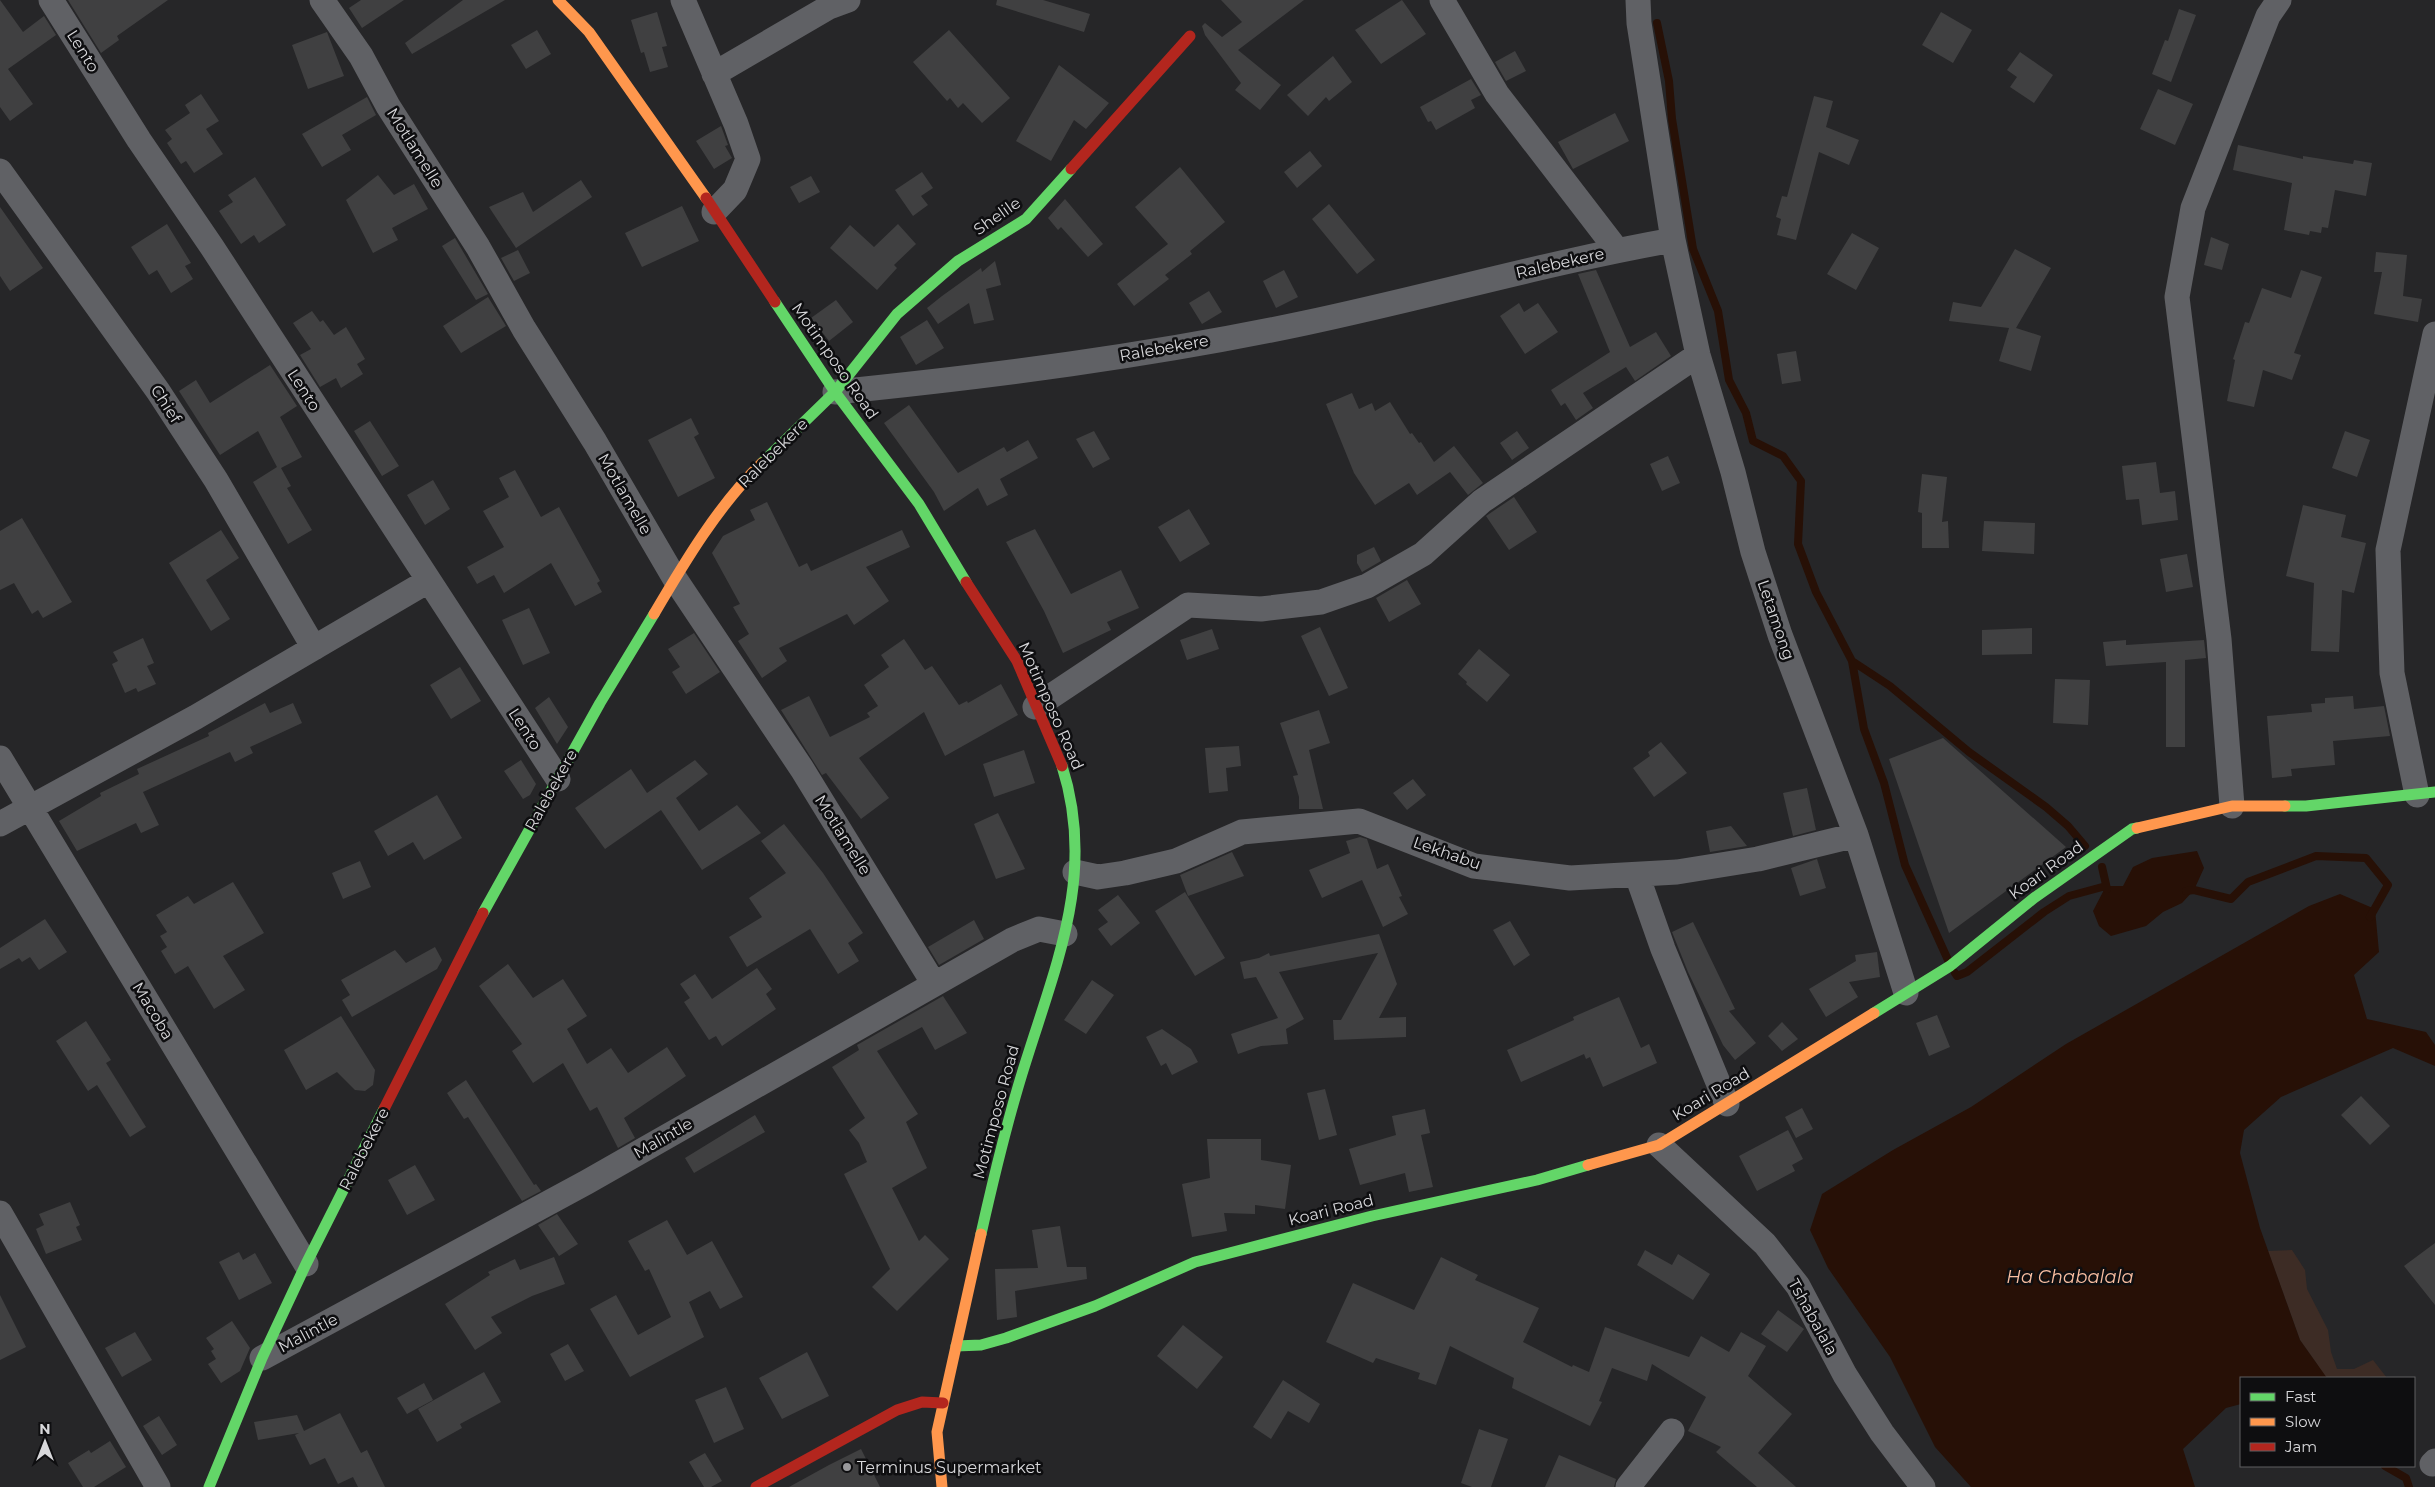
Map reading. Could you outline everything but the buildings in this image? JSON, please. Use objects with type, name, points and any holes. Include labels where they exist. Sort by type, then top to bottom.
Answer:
[{"type":"street","name":"Lento","points":[[51,0],[139,140],[212,247],[558,779]]},
{"type":"street","name":"Motlamelle","points":[[322,0],[361,56],[388,106],[478,247],[524,329],[595,442],[675,579],[802,769],[934,984]]},
{"type":"street","name":"Motimposo Road","points":[[558,0],[589,32],[714,212],[835,392],[919,504],[934,532],[1017,661],[1034,706],[1062,766],[1072,797],[1076,841],[1070,917],[1059,961],[1025,1063],[987,1208],[943,1403],[937,1432],[942,1487]]},
{"type":"street","points":[[683,0],[736,124],[748,159],[735,190],[714,212]]},
{"type":"street","points":[[1442,0],[1497,94],[1617,250]]},
{"type":"street","points":[[1638,0],[1639,24],[1673,240]]},
{"type":"street","points":[[2232,806],[2219,638],[2177,297],[2193,208],[2223,125],[2268,16],[2278,0]]},
{"type":"street","points":[[714,74],[829,7],[856,2]]},
{"type":"street","name":"Shelile","points":[[835,392],[897,314],[958,261],[1026,219],[1190,36]]},
{"type":"street","name":"Chief","points":[[0,171],[158,391],[216,480],[314,648]]},
{"type":"street","name":"Ralebekere","points":[[208,1487],[262,1358],[306,1264],[502,876],[600,703],[675,579],[740,483],[835,392],[1098,360],[1304,323],[1617,250],[1673,240]]},
{"type":"street","name":"Letamong","points":[[1673,240],[1698,355],[1733,472],[1753,552],[1780,634],[1856,835],[1906,993]]},
{"type":"street","points":[[2426,793],[2392,673],[2388,550],[2435,334]]},
{"type":"street","points":[[1034,706],[1188,605],[1269,608],[1321,602],[1367,586],[1423,554],[1482,501],[1698,355]]},
{"type":"street","points":[[0,824],[28,806],[196,716],[428,581]]},
{"type":"street","name":"Macoba","points":[[0,758],[306,1264]]},
{"type":"street","name":"Koari Road","points":[[956,1346],[981,1345],[1006,1338],[1095,1306],[1195,1262],[1372,1216],[1537,1180],[1659,1144],[1950,966],[2034,898],[2132,829],[2232,806],[2306,806],[2426,793]]},
{"type":"street","name":"Lekhabu","points":[[1075,872],[1098,877],[1176,861],[1242,832],[1359,821],[1474,866],[1570,878],[1637,876],[1677,872],[1758,859],[1856,835]]},
{"type":"street","points":[[1637,876],[1663,949],[1727,1104]]},
{"type":"street","name":"Malintle","points":[[262,1358],[587,1182],[1012,940],[1040,928],[1065,934]]},
{"type":"street","name":"Tshabalala","points":[[1659,1144],[1765,1244],[1798,1286],[1845,1375],[1882,1433],[1923,1487]]},
{"type":"street","points":[[0,1213],[158,1487]]},
{"type":"street","points":[[756,1487],[897,1410],[922,1402],[943,1403]]},
{"type":"street","points":[[1628,1487],[1672,1430]]},
{"type":"shaded area","points":[[2292,1250],[2305,1270],[2307,1289],[2328,1330],[2331,1352],[2337,1369],[2354,1369],[2373,1360],[2386,1377],[2319,1377],[2317,1364],[2300,1340],[2268,1251]]},
{"type":"water","points":[[2197,851],[2204,868],[2194,890],[2182,903],[2163,912],[2146,926],[2111,936],[2099,926],[2093,911],[2106,886],[2123,886],[2133,867],[2152,858]]},
{"type":"water","name":"Ha Chabalala","points":[[2340,894],[2375,909],[2379,952],[2354,975],[2367,1019],[2426,1032],[2435,1045],[2435,1066],[2393,1048],[2281,1097],[2244,1130],[2240,1153],[2260,1228],[2300,1340],[2326,1377],[2240,1377],[2240,1404],[2226,1408],[2183,1449],[2195,1487],[1971,1487],[1935,1447],[1890,1357],[1828,1268],[1810,1230],[1822,1194],[1893,1150],[1971,1107],[2066,1044],[2309,906]]},
{"type":"waterway","points":[[1657,23],[1669,81],[1672,119],[1693,249],[1718,311],[1729,380],[1746,413],[1753,441],[1783,456],[1801,481],[1798,544],[1816,592],[1852,661],[1864,729],[1884,783],[1905,865],[1948,960]]},
{"type":"waterway","points":[[1852,661],[1890,686],[1969,752],[2046,807],[2068,826],[2085,846]]},
{"type":"waterway","points":[[2186,891],[2194,890],[2231,899],[2248,882],[2316,856],[2366,858],[2388,885],[2370,917]]},
{"type":"waterway","points":[[2102,867],[2107,889]]},
{"type":"waterway","points":[[1955,973],[1957,976],[1967,972],[2044,912],[2069,896],[2106,886]]},
{"type":"waterway","points":[[2387,1467],[2406,1478],[2409,1487]]},
{"type":"traffic: fast","points":[[762,463],[835,392],[897,314],[958,261],[1026,219],[1071,169]]},
{"type":"traffic: fast","points":[[775,302],[835,392],[919,504],[966,582]]},
{"type":"traffic: fast","points":[[483,913],[600,703],[654,614]]},
{"type":"traffic: fast","points":[[981,1234],[1013,1104],[1060,952],[1068,916],[1074,880],[1075,843],[1071,805],[1062,766]]},
{"type":"traffic: fast","points":[[2285,806],[2306,806],[2435,792]]},
{"type":"traffic: fast","points":[[1874,1013],[1950,966],[2034,898],[2132,829],[2137,828]]},
{"type":"traffic: fast","points":[[209,1487],[262,1358],[306,1264],[384,1109]]},
{"type":"traffic: fast","points":[[956,1346],[981,1345],[1006,1338],[1095,1306],[1195,1262],[1372,1216],[1537,1180],[1588,1165]]},
{"type":"traffic: slow","points":[[558,0],[589,32],[706,198]]},
{"type":"traffic: slow","points":[[654,614],[717,515],[746,479],[762,463]]},
{"type":"traffic: slow","points":[[2137,828],[2232,806],[2285,806]]},
{"type":"traffic: slow","points":[[1588,1165],[1659,1145],[1874,1013]]},
{"type":"traffic: slow","points":[[942,1487],[937,1432],[981,1234]]},
{"type":"traffic: jam","points":[[1071,169],[1190,36]]},
{"type":"traffic: jam","points":[[706,198],[775,302]]},
{"type":"traffic: jam","points":[[966,582],[1017,661],[1062,766]]},
{"type":"traffic: jam","points":[[384,1109],[483,913]]},
{"type":"traffic: jam","points":[[756,1487],[897,1410],[922,1402],[943,1403]]},
{"type":"place","name":"Terminus Supermarket","points":[[847,1467]]}]
